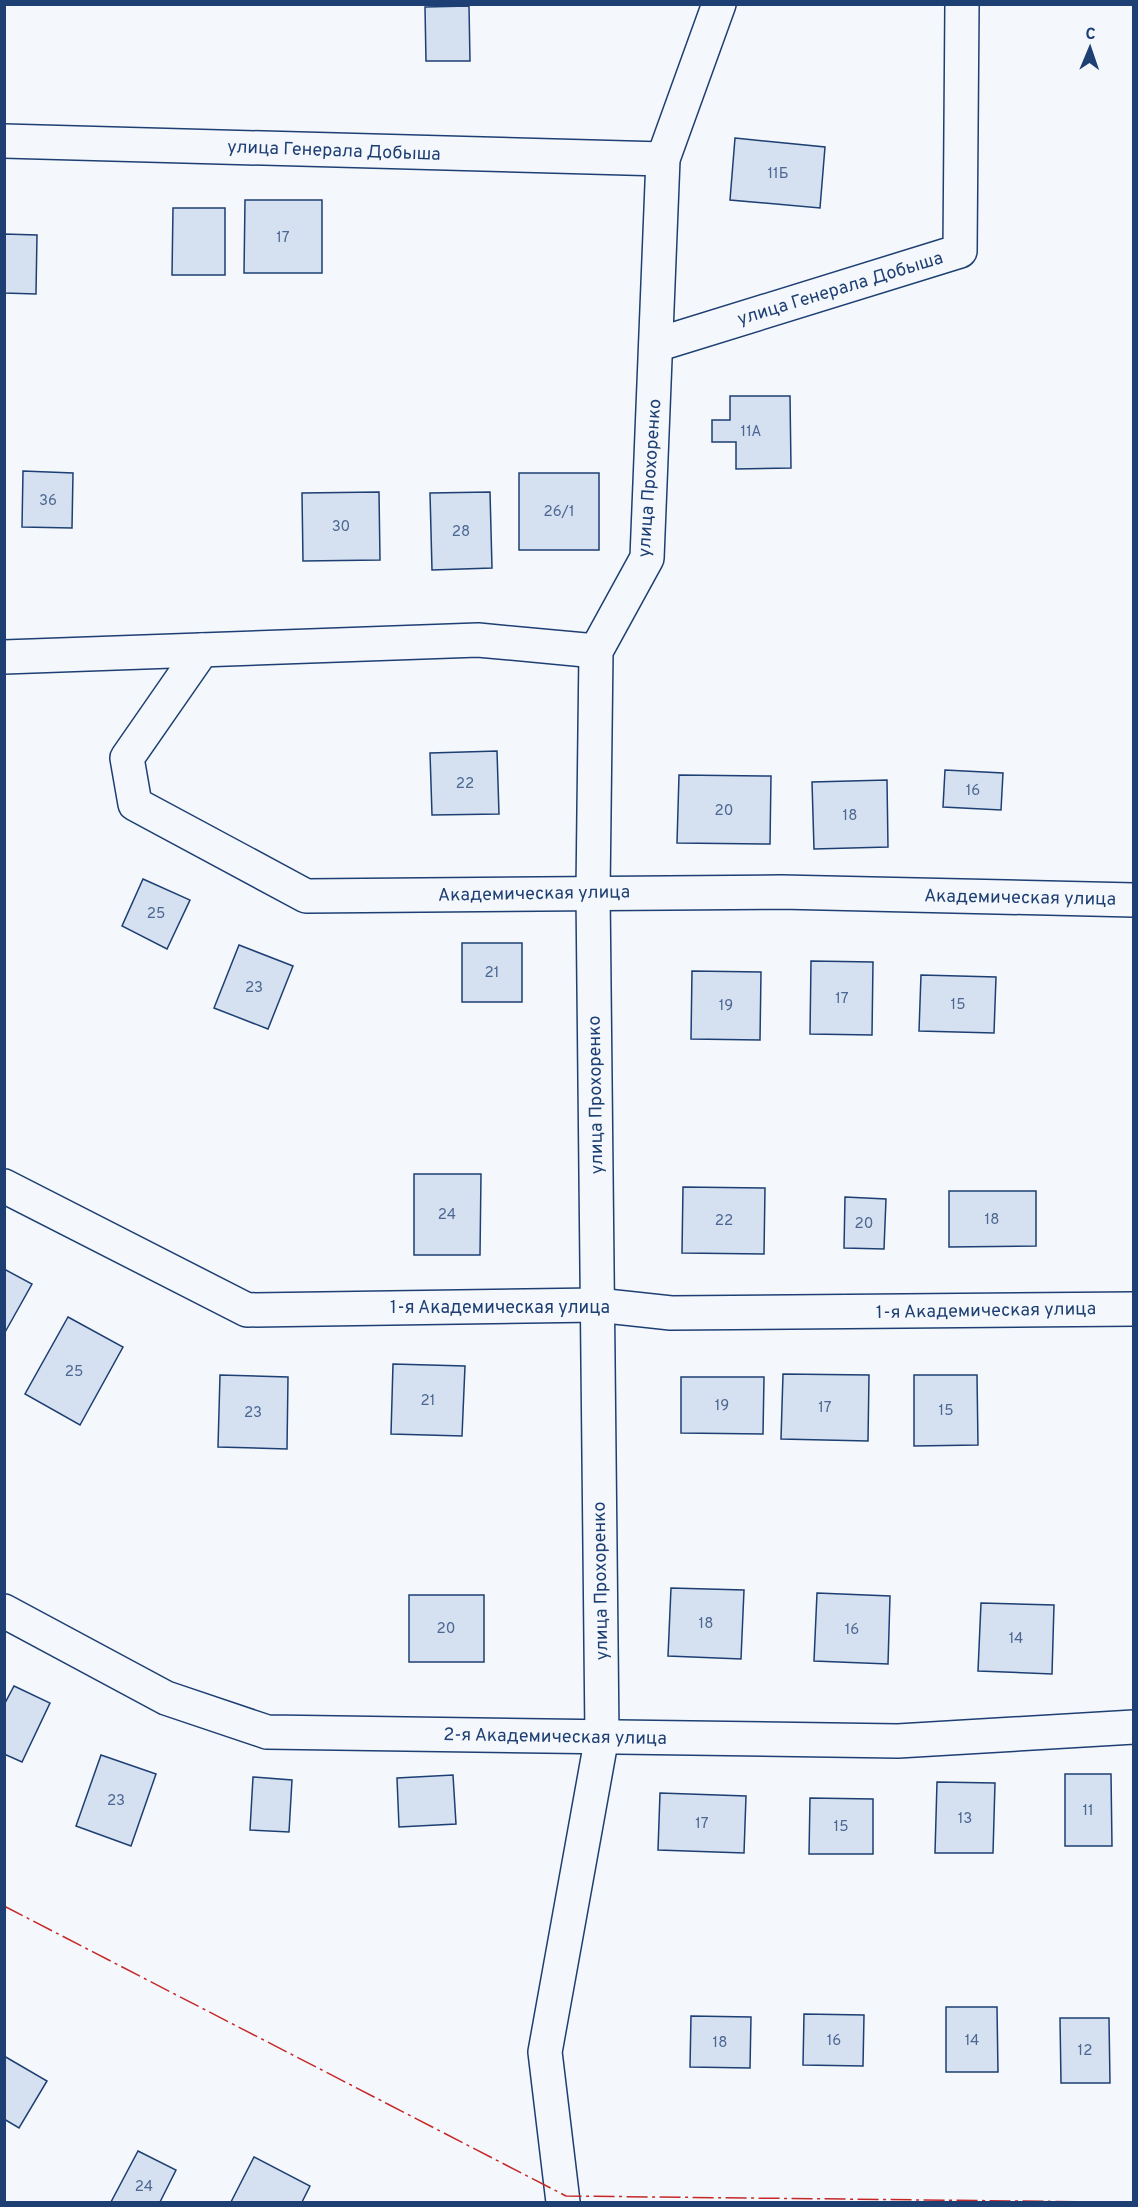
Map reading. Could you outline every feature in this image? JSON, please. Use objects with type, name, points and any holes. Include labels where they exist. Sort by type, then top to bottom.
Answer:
[{"type":"street","name":"улица Прохоренко","points":[[563,2202],[545,2052],[602,1736],[592,892],[596,651],[647,558],[663,159],[718,4]]},
{"type":"street","name":"улица Генерала Добыша","points":[[656,345],[960,251],[962,4]]},
{"type":"street","name":"улица Генерала Добыша","points":[[4,141],[663,159]]},
{"type":"street","points":[[4,657],[478,640],[596,651]]},
{"type":"street","name":"Академическая улица","points":[[202,650],[128,758],[135,804],[306,896],[781,892],[1134,900]]},
{"type":"street","name":"1-я Академическая улица","points":[[4,1186],[247,1310],[597,1305],[671,1313],[1134,1309]]},
{"type":"street","name":"2-я Академическая улица","points":[[4,1611],[166,1698],[267,1732],[898,1741],[1134,1727]]},
{"type":"building","points":[[469,6],[470,61],[426,61],[425,7]]},
{"type":"building","points":[[735,138],[825,147],[820,208],[730,200]]},
{"type":"building","points":[[245,200],[322,200],[322,273],[244,273]]},
{"type":"building","points":[[173,208],[225,208],[225,275],[172,275]]},
{"type":"building","points":[[4,234],[37,235],[36,294],[4,293]]},
{"type":"building","points":[[730,396],[790,396],[791,468],[736,469],[736,442],[712,442],[712,420],[730,420]]},
{"type":"building","points":[[23,471],[73,473],[72,528],[22,527]]},
{"type":"building","points":[[519,473],[599,473],[599,550],[519,550]]},
{"type":"building","points":[[379,492],[380,560],[303,561],[302,493]]},
{"type":"building","points":[[490,492],[492,568],[432,570],[430,493]]},
{"type":"building","points":[[497,751],[499,814],[432,815],[430,753]]},
{"type":"building","points":[[945,770],[1003,773],[1001,810],[943,807]]},
{"type":"building","points":[[679,775],[771,776],[770,844],[677,843]]},
{"type":"building","points":[[887,780],[888,847],[814,849],[812,782]]},
{"type":"building","points":[[143,879],[190,900],[167,949],[122,926]]},
{"type":"building","points":[[462,943],[522,943],[522,1002],[462,1002]]},
{"type":"building","points":[[239,945],[293,966],[268,1029],[214,1008]]},
{"type":"building","points":[[811,961],[873,962],[872,1035],[810,1034]]},
{"type":"building","points":[[692,971],[761,972],[760,1040],[691,1039]]},
{"type":"building","points":[[921,975],[996,977],[994,1033],[919,1031]]},
{"type":"building","points":[[414,1174],[481,1174],[480,1255],[414,1255]]},
{"type":"building","points":[[683,1187],[765,1188],[764,1254],[682,1253]]},
{"type":"building","points":[[949,1191],[1036,1191],[1036,1246],[949,1247]]},
{"type":"building","points":[[845,1197],[886,1199],[884,1249],[844,1248]]},
{"type":"building","points":[[4,1269],[32,1284],[4,1334]]},
{"type":"building","points":[[68,1317],[123,1347],[80,1425],[25,1394]]},
{"type":"building","points":[[393,1364],[465,1366],[462,1436],[391,1434]]},
{"type":"building","points":[[783,1374],[869,1375],[868,1441],[781,1439]]},
{"type":"building","points":[[220,1375],[288,1377],[287,1449],[218,1447]]},
{"type":"building","points":[[914,1375],[977,1375],[978,1445],[914,1446]]},
{"type":"building","points":[[681,1377],[764,1377],[763,1434],[681,1433]]},
{"type":"building","points":[[671,1588],[744,1590],[741,1659],[668,1656]]},
{"type":"building","points":[[817,1593],[890,1596],[888,1664],[814,1661]]},
{"type":"building","points":[[409,1595],[484,1595],[484,1662],[409,1662]]},
{"type":"building","points":[[981,1603],[1054,1605],[1052,1674],[978,1671]]},
{"type":"building","points":[[14,1686],[50,1703],[22,1762],[4,1754],[4,1705]]},
{"type":"building","points":[[101,1755],[156,1774],[131,1846],[76,1826]]},
{"type":"building","points":[[1065,1774],[1111,1774],[1112,1846],[1065,1846]]},
{"type":"building","points":[[453,1775],[456,1824],[399,1827],[397,1778]]},
{"type":"building","points":[[253,1777],[292,1780],[289,1832],[250,1830]]},
{"type":"building","points":[[937,1782],[995,1783],[993,1853],[935,1853]]},
{"type":"building","points":[[660,1793],[746,1796],[744,1853],[658,1850]]},
{"type":"building","points":[[810,1798],[873,1799],[873,1854],[809,1854]]},
{"type":"building","points":[[946,2007],[997,2007],[998,2072],[946,2072]]},
{"type":"building","points":[[804,2014],[864,2015],[863,2066],[803,2065]]},
{"type":"building","points":[[691,2016],[751,2017],[750,2068],[690,2067]]},
{"type":"building","points":[[1060,2018],[1109,2018],[1110,2083],[1061,2083]]},
{"type":"building","points":[[4,2056],[47,2081],[19,2128],[4,2119]]},
{"type":"building","points":[[138,2151],[176,2170],[160,2202],[111,2202]]},
{"type":"building","points":[[254,2157],[310,2186],[302,2202],[231,2202]]},
{"type":"power","points":[[4,1906],[566,2196],[1106,2202]]}]
